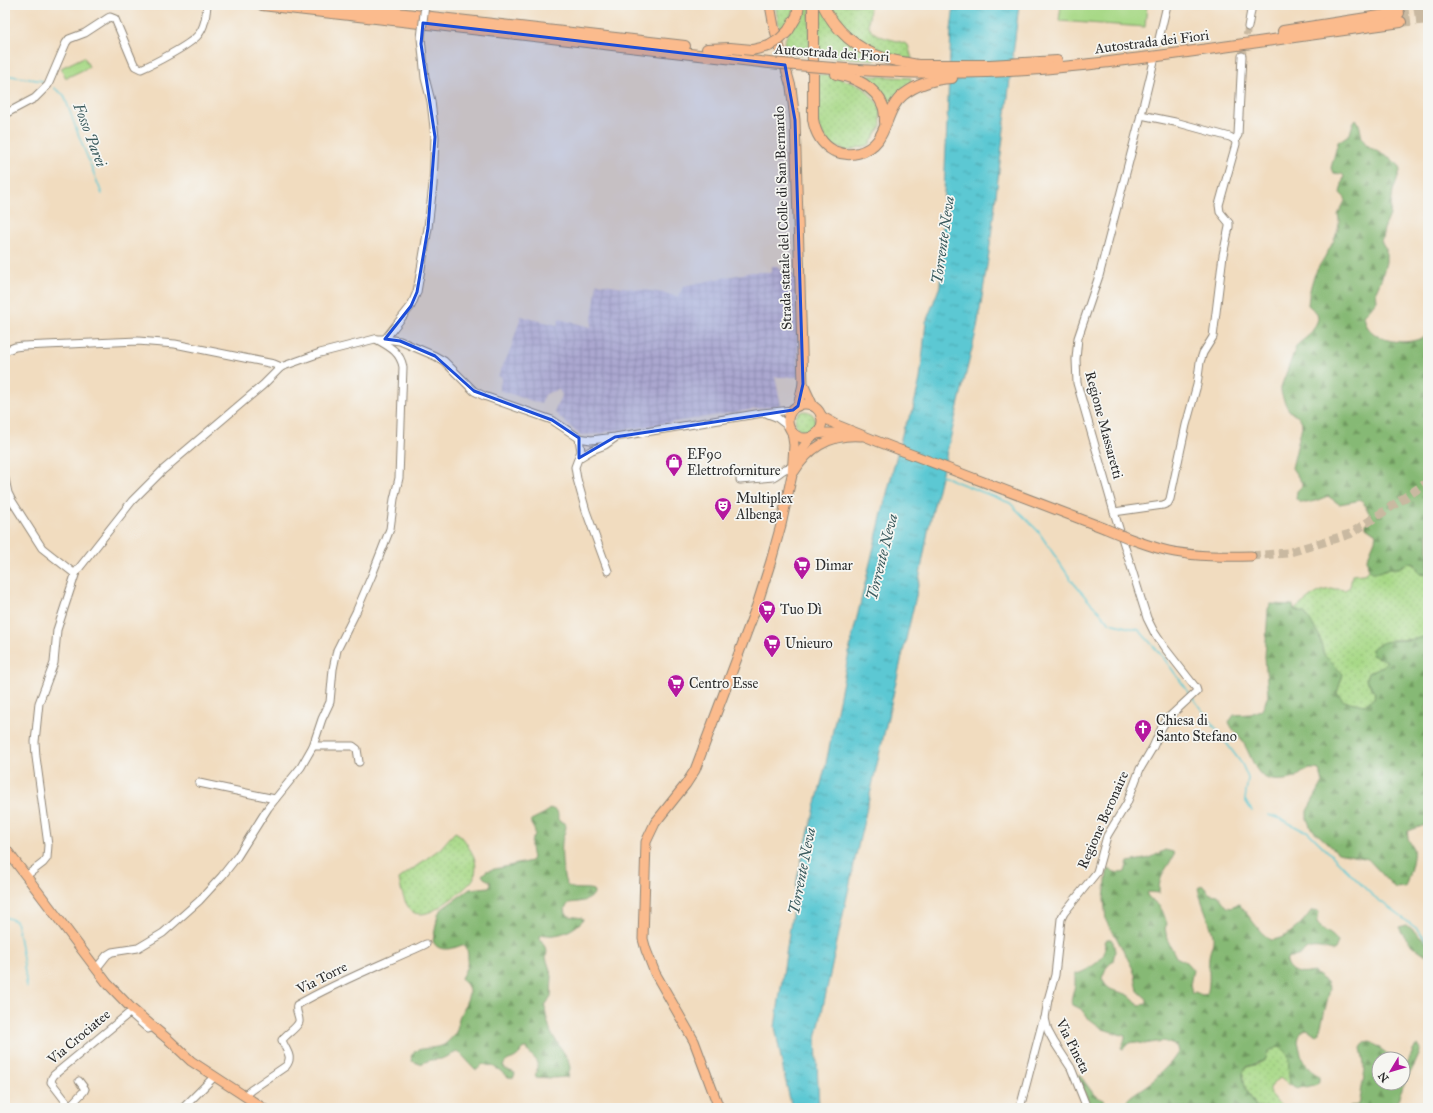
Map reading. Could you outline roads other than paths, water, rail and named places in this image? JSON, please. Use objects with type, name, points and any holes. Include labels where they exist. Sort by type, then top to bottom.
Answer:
[{"type":"highway","name":"Autostrada dei Fiori","points":[[262,5],[769,55],[820,67]]},
{"type":"highway","name":"Autostrada dei Fiori","points":[[327,5],[769,55],[792,66],[987,72],[1032,70],[1324,26],[1400,18]]},
{"type":"highway","points":[[769,55],[780,39],[788,31],[797,16],[799,5]]},
{"type":"highway","points":[[813,5],[813,119],[817,135],[823,143],[833,150],[844,154],[855,154],[867,150],[876,143],[882,134],[892,108],[904,94],[918,86],[936,80],[987,72]]},
{"type":"highway","points":[[823,5],[837,28],[855,44],[867,51],[885,58],[920,69]]},
{"type":"highway","name":"Autostrada dei Fiori","points":[[920,69],[1103,59]]},
{"type":"highway","points":[[820,67],[852,78],[873,91],[884,107],[886,126]]},
{"type":"main road","name":"Strada statale del Colle di San Bernardo","points":[[770,5],[774,27],[791,87],[796,120],[803,384],[795,408]]},
{"type":"main road","name":"Strada statale del Colle di San Bernardo","points":[[803,384],[813,406]]},
{"type":"main road","points":[[719,1108],[694,1041],[655,973],[646,950],[643,923],[646,842],[655,823],[686,784],[695,770],[757,606],[781,525],[793,469],[794,445],[788,421],[795,408],[803,405],[813,406],[817,409],[821,416],[821,427],[802,449],[793,469]]},
{"type":"main road","points":[[821,416],[859,435],[1128,538],[1162,549],[1184,553],[1212,556],[1251,556]]},
{"type":"main road","points":[[791,429],[801,438],[837,432],[859,435]]},
{"type":"main road","points":[[793,469],[810,451],[823,442],[837,437],[859,435]]},
{"type":"main road","points":[[5,848],[107,983],[133,1010],[191,1061],[263,1108]]},
{"type":"street","points":[[5,114],[35,98],[48,85],[69,39],[85,33],[110,17],[115,19],[132,62],[135,66],[141,69],[195,39],[203,27],[207,5]]},
{"type":"street","points":[[385,339],[411,306],[417,292],[429,220],[433,185],[435,137],[431,101],[425,78],[421,38],[425,5]]},
{"type":"street","points":[[1158,43],[1167,5]]},
{"type":"street","points":[[1248,27],[1252,5]]},
{"type":"street","points":[[1234,140],[1238,135],[1242,56]]},
{"type":"street","name":"Regione Massaretti","points":[[1154,61],[1099,276],[1078,338],[1076,358],[1078,383],[1114,512],[1147,618],[1154,632],[1193,694]]},
{"type":"street","points":[[1114,512],[1163,505],[1170,499],[1186,425],[1197,386],[1200,362],[1203,353],[1213,337],[1223,255],[1229,227],[1229,223],[1220,212],[1219,206],[1236,144],[1230,137],[1175,122],[1141,115]]},
{"type":"street","points":[[96,969],[107,955],[112,952],[138,948],[148,943],[163,933],[190,909],[238,857],[275,799],[301,767],[313,746],[322,719],[330,702],[333,669],[337,650],[356,612],[390,529],[394,499],[399,478],[403,367],[402,359],[395,351],[376,339]]},
{"type":"street","points":[[26,876],[43,863],[46,858],[47,838],[35,742],[38,711],[39,703],[54,664],[57,630],[75,574],[132,501],[163,470],[257,390],[281,367],[320,353],[376,339],[400,341],[444,361],[474,391],[484,396],[552,420],[579,438],[591,440],[795,408]]},
{"type":"street","points":[[5,351],[23,346],[138,341],[176,344],[274,364],[281,367]]},
{"type":"street","points":[[762,413],[776,417],[791,429]]},
{"type":"street","points":[[579,458],[592,450],[605,445],[615,437]]},
{"type":"street","points":[[579,438],[581,451],[575,466],[577,479],[608,571]]},
{"type":"street","points":[[740,480],[773,477],[782,469],[788,467],[793,469]]},
{"type":"street","points":[[5,479],[8,493],[12,501],[42,548],[75,574]]},
{"type":"street","name":"Regione Beronaire","points":[[1020,1108],[1042,1024],[1045,1018],[1055,975],[1060,926],[1064,913],[1097,872],[1107,836],[1127,803],[1140,769],[1153,747],[1162,727],[1168,718],[1193,694]]},
{"type":"street","points":[[313,746],[353,746],[357,749],[360,762]]},
{"type":"street","points":[[199,783],[275,799]]},
{"type":"street","name":"Via Torre","points":[[244,1096],[288,1063],[290,1056],[282,1040],[298,1023],[299,1019],[296,1008],[297,1006],[315,994],[344,980],[426,944]]},
{"type":"street","name":"Via Crociatee","points":[[70,1107],[51,1082],[54,1075],[128,1014],[131,1014],[148,1029],[153,1027]]},
{"type":"street","name":"Via Pineta","points":[[1045,1018],[1048,1031],[1071,1068],[1087,1108]]},
{"type":"street","points":[[183,1108],[214,1077]]},
{"type":"street","points":[[70,1107],[85,1089],[79,1081]]},
{"type":"water","name":"Torrente Neva","points":[[954,5],[1019,5],[989,253],[977,328],[929,526],[916,596],[856,855],[816,1039],[819,1108],[792,1108],[775,1027],[798,874],[825,768],[852,638],[883,509],[904,427],[912,413],[920,379],[926,322],[940,286],[951,30]]},
{"type":"waterway","name":"Fosso Parei","points":[[5,75],[43,81]]},
{"type":"waterway","name":"Fosso Parei","points":[[54,88],[64,95],[102,194]]},
{"type":"waterway","points":[[940,474],[1010,503],[1038,531],[1072,581],[1088,600],[1110,623],[1139,630],[1163,657],[1190,694]]},
{"type":"waterway","points":[[1193,698],[1242,764],[1248,778],[1245,800],[1252,811]]},
{"type":"waterway","points":[[1268,815],[1281,819],[1307,831],[1372,895],[1416,928],[1428,941]]},
{"type":"waterway","points":[[5,917],[16,921],[27,987]]},
{"type":"tunnel","points":[[1399,13],[1428,9]]},
{"type":"tunnel","points":[[1401,22],[1428,19]]},
{"type":"tunnel","points":[[1242,56],[1248,27]]},
{"type":"tunnel","points":[[1251,556],[1287,553],[1350,534],[1428,482]]},
{"type":"place","name":"EF90 Elettroforniture","points":[[674,477]]},
{"type":"place","name":"Multiplex Albenga","points":[[723,521]]},
{"type":"place","name":"Dimar","points":[[802,580]]},
{"type":"place","name":"Tuo Dì","points":[[767,624]]},
{"type":"place","name":"Unieuro","points":[[772,658]]},
{"type":"place","name":"Centro Esse","points":[[676,698]]},
{"type":"place","name":"Chiesa di Santo Stefano","points":[[1143,743]]}]
